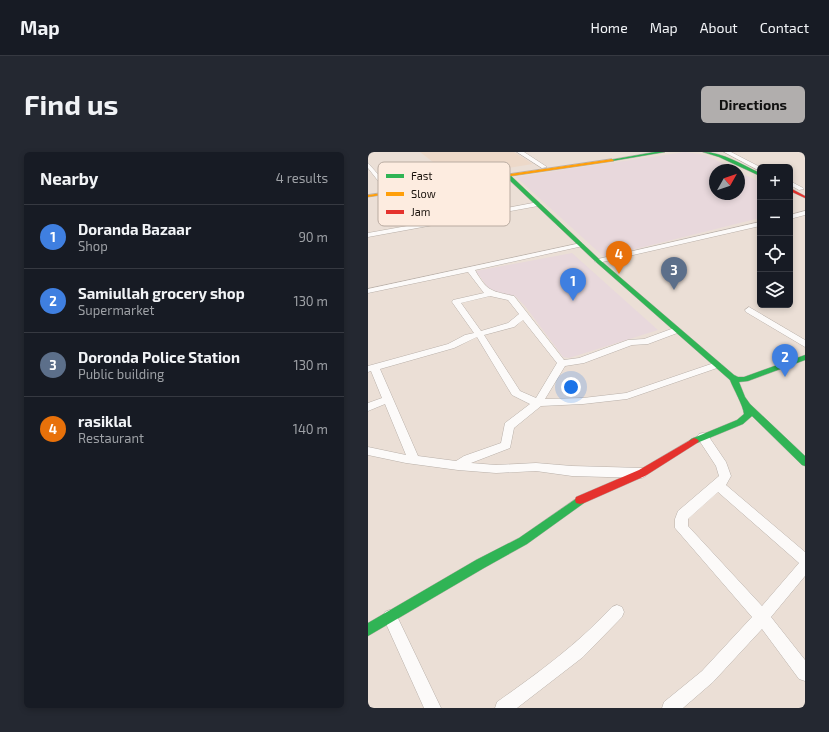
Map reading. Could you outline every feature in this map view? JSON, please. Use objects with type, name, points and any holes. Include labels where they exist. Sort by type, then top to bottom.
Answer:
[{"type":"main road","points":[[510,173],[607,156],[647,152]]},
{"type":"main road","points":[[510,174],[607,156],[663,152]]},
{"type":"main road","points":[[705,152],[720,156],[757,174]]},
{"type":"main road","points":[[717,152],[757,169]]},
{"type":"main road","points":[[510,178],[598,261],[733,378],[741,398],[747,406],[805,462]]},
{"type":"main road","points":[[793,186],[804,194]]},
{"type":"main road","points":[[793,190],[804,194]]},
{"type":"main road","points":[[368,195],[378,194]]},
{"type":"main road","points":[[733,378],[745,379],[805,357]]},
{"type":"main road","points":[[368,630],[480,564],[523,541],[586,497],[642,472],[694,441],[745,419],[748,415],[747,406]]},
{"type":"street","points":[[520,152],[544,167]]},
{"type":"street","points":[[727,152],[757,168]]},
{"type":"street","points":[[368,166],[378,178]]},
{"type":"street","points":[[510,209],[538,204]]},
{"type":"street","points":[[793,216],[805,213]]},
{"type":"street","points":[[598,261],[757,225]]},
{"type":"street","points":[[368,235],[417,226]]},
{"type":"street","points":[[368,291],[581,244]]},
{"type":"street","points":[[470,269],[475,278],[490,294]]},
{"type":"street","points":[[562,363],[511,298],[490,294],[456,302],[516,393],[538,403],[583,401],[628,396],[717,365]]},
{"type":"street","points":[[750,310],[805,344]]},
{"type":"street","points":[[414,460],[389,399],[371,368],[451,346],[468,337],[512,325],[524,315]]},
{"type":"street","points":[[562,363],[581,361],[631,342],[645,342],[677,330]]},
{"type":"street","points":[[458,466],[468,459],[506,445],[509,426],[538,403],[562,363]]},
{"type":"street","points":[[368,407],[389,399]]},
{"type":"street","points":[[703,437],[724,471],[723,479],[683,515],[681,519],[682,528],[762,617],[805,673]]},
{"type":"street","points":[[368,451],[414,460],[458,466],[496,468],[536,467],[572,471],[642,472]]},
{"type":"street","points":[[718,485],[805,560]]},
{"type":"street","points":[[670,708],[691,692],[728,656],[805,566]]},
{"type":"street","points":[[503,708],[561,666],[603,630],[617,612]]},
{"type":"street","points":[[390,617],[433,708]]},
{"type":"shaded area","points":[[420,152],[514,152],[533,164],[510,168],[510,162],[433,162]]},
{"type":"shaded area","points":[[685,152],[706,155],[724,164],[709,164],[709,200],[745,200],[745,175],[757,181],[757,219],[604,257],[516,177]]},
{"type":"shaded area","points":[[572,253],[658,330],[569,358],[563,357],[525,306],[515,296],[497,292],[488,288],[476,271]]},
{"type":"traffic: fast","points":[[612,160],[663,152]]},
{"type":"traffic: fast","points":[[705,152],[720,156],[757,174]]},
{"type":"traffic: fast","points":[[510,178],[598,261],[731,377],[737,380],[745,379],[805,357]]},
{"type":"traffic: fast","points":[[733,378],[741,398],[747,406],[805,462]]},
{"type":"traffic: fast","points":[[694,441],[740,422],[748,415],[747,406]]},
{"type":"traffic: fast","points":[[368,630],[480,564],[523,541],[580,500]]},
{"type":"traffic: slow","points":[[510,175],[612,160]]},
{"type":"traffic: slow","points":[[368,196],[378,195]]},
{"type":"traffic: jam","points":[[793,191],[804,197]]},
{"type":"traffic: jam","points":[[580,500],[642,473],[694,441]]},
{"type":"place","name":"rasiklal","points":[[619,274]]},
{"type":"place","name":"Doronda Police Station","points":[[674,290]]},
{"type":"place","name":"Doranda Bazaar","points":[[573,301]]},
{"type":"place","name":"Samiullah grocery shop","points":[[785,377]]}]
